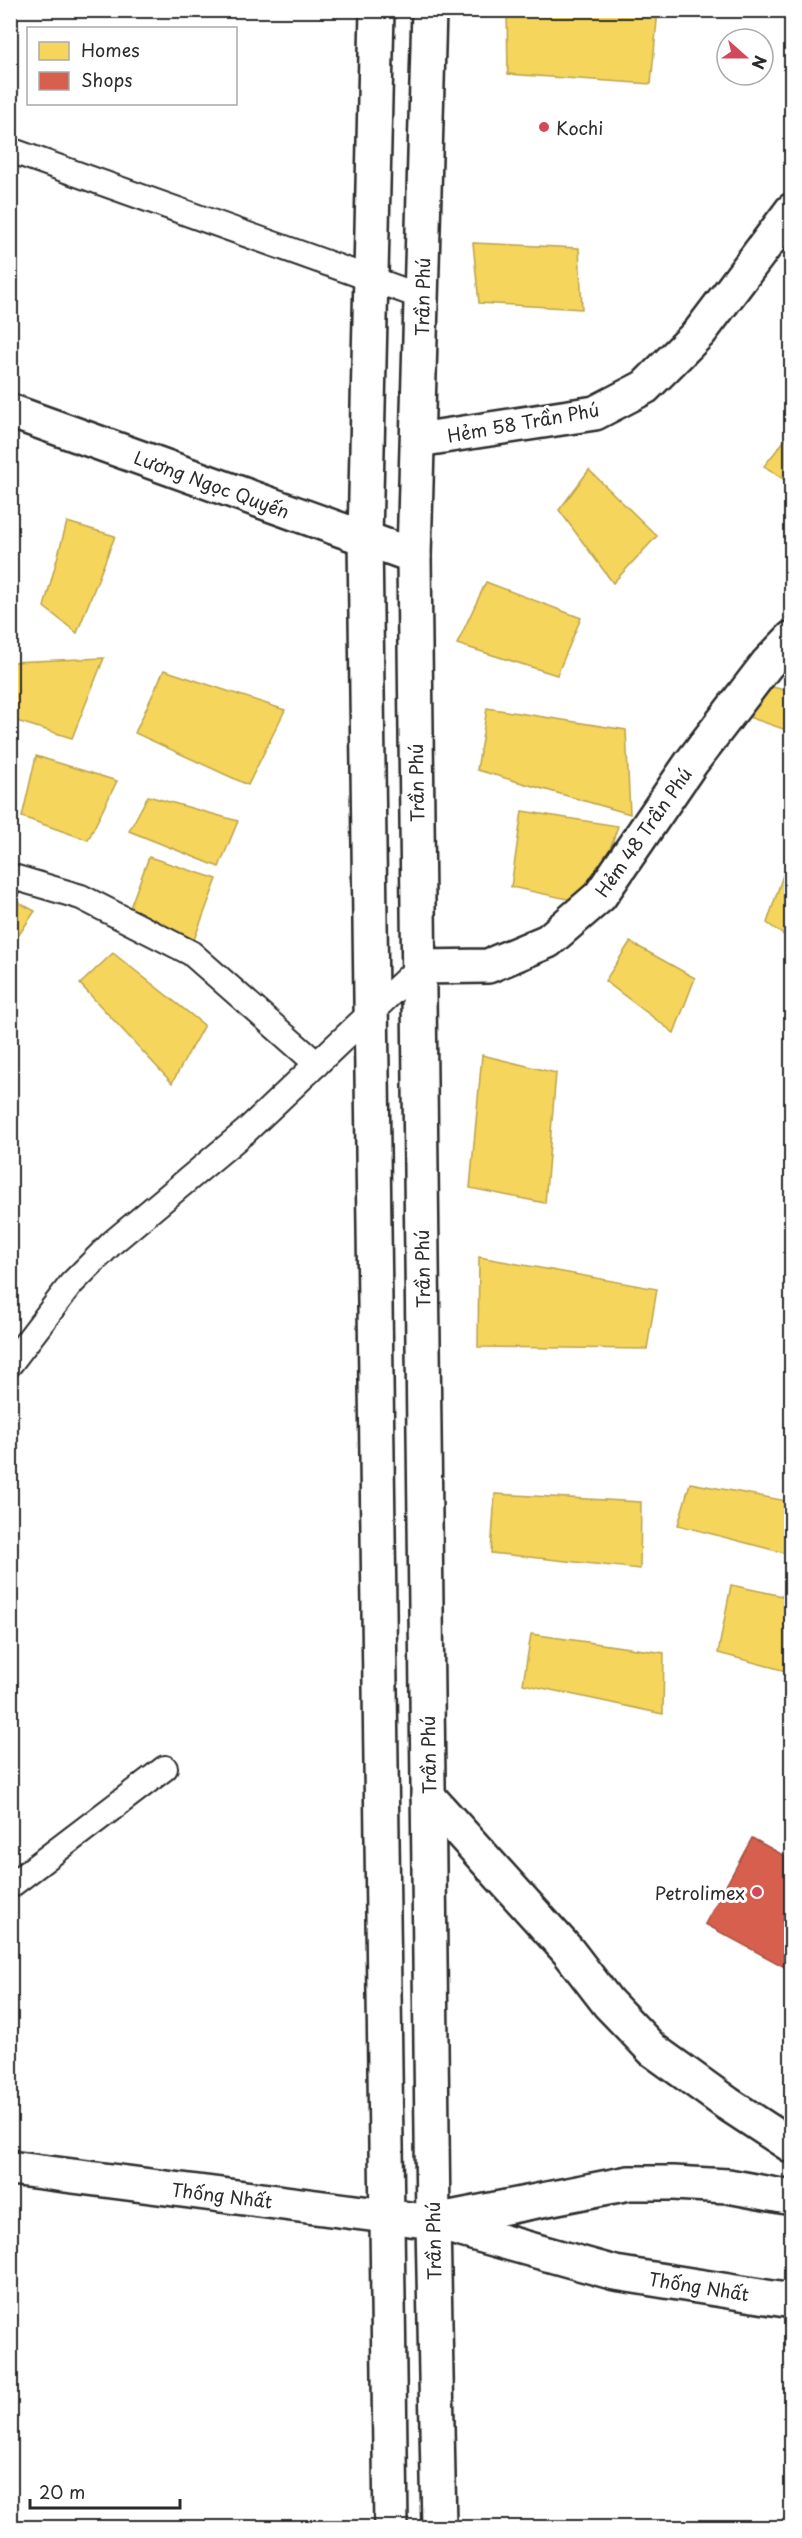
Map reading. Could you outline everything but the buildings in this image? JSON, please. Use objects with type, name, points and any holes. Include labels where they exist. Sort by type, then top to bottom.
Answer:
[{"type":"main road","points":[[377,10],[365,538],[391,2528]]},
{"type":"main road","name":"Trần Phú","points":[[429,10],[414,556],[433,2222],[439,2528]]},
{"type":"main road","name":"Hẻm 58 Trần Phú","points":[[418,440],[595,413],[645,387],[700,332],[792,210]]},
{"type":"main road","name":"Lương Ngọc Quyến","points":[[10,411],[414,556]]},
{"type":"main road","name":"Hẻm 48 Trần Phú","points":[[418,967],[488,966],[548,942],[600,896],[691,763],[767,664],[792,638]]},
{"type":"main road","points":[[428,1796],[568,1951],[608,2003],[652,2050],[792,2146]]},
{"type":"main road","name":"Thống Nhất","points":[[10,2168],[433,2222],[615,2273],[792,2301]]},
{"type":"main road","name":"Thống Nhất","points":[[433,2222],[629,2183],[728,2186],[792,2198]]},
{"type":"lane","points":[[10,150],[422,297]]},
{"type":"lane","points":[[10,876],[81,897],[191,953],[317,1064]]},
{"type":"lane","points":[[10,1364],[71,1284],[113,1242],[246,1131],[418,967]]},
{"type":"lane","points":[[10,1886],[165,1768]]},
{"type":"place","name":"Kochi","points":[[544,127]]},
{"type":"place","name":"Petrolimex","points":[[757,1892]]}]
